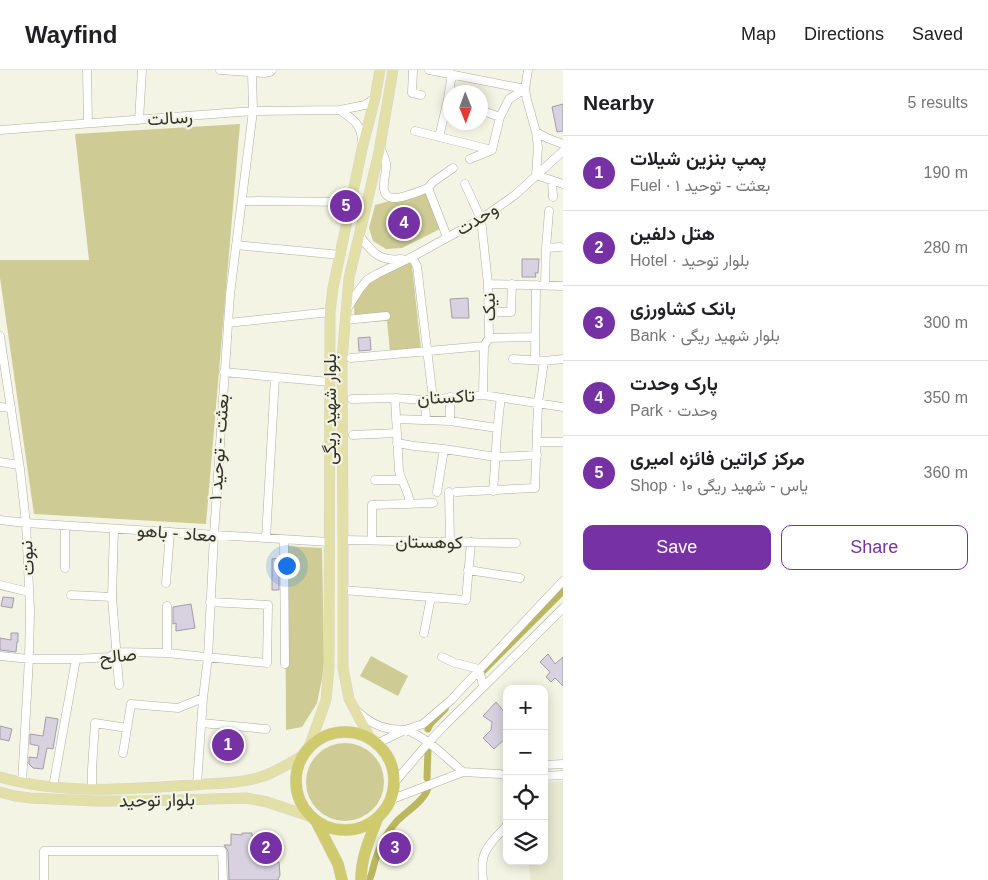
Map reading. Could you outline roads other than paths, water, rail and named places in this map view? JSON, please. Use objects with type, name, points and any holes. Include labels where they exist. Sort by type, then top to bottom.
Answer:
[{"type":"highway","points":[[314,819],[326,826],[348,830],[364,826],[378,817],[386,808],[394,783],[391,765],[388,757],[374,742],[359,735],[345,733],[331,735],[318,741],[306,752],[301,760],[297,774],[296,787],[303,806],[314,819],[338,864],[342,880]]},
{"type":"highway","points":[[360,880],[363,857],[378,817]]},
{"type":"main road","name":"بلوار شهید ریگی","points":[[306,752],[326,700],[329,668],[330,312],[351,202],[380,70]]},
{"type":"main road","name":"بلوار شهید ریگی","points":[[374,742],[349,699],[343,668],[342,359],[348,278],[380,146],[393,70]]},
{"type":"main road","points":[[358,172],[372,178]]},
{"type":"main road","name":"بلوار توحید","points":[[0,777],[22,783],[53,787],[92,788],[131,788],[231,782],[259,778],[271,774],[306,752]]},
{"type":"main road","name":"بلوار توحید","points":[[0,792],[30,798],[96,801],[142,802],[247,798],[267,802],[314,819]]},
{"type":"street","points":[[87,70],[88,123]]},
{"type":"street","points":[[139,120],[142,70]]},
{"type":"street","points":[[220,70],[264,73],[272,70]]},
{"type":"street","points":[[413,70],[412,93],[420,95]]},
{"type":"street","points":[[429,70],[526,89]]},
{"type":"street","points":[[528,70],[527,100],[538,147],[536,175],[563,184]]},
{"type":"street","name":"بعثت - توحید ۱","points":[[197,784],[208,657],[230,294],[253,111],[252,72]]},
{"type":"street","points":[[451,85],[452,74]]},
{"type":"street","points":[[492,150],[500,117],[509,100],[526,89]]},
{"type":"street","name":"رسالت","points":[[0,130],[253,111],[340,110],[365,105],[375,98]]},
{"type":"street","points":[[340,110],[359,125],[362,133],[362,149]]},
{"type":"street","points":[[488,113],[500,117]]},
{"type":"street","points":[[439,137],[443,122]]},
{"type":"street","points":[[415,131],[492,150]]},
{"type":"street","points":[[536,132],[563,144]]},
{"type":"street","points":[[380,146],[386,164],[385,192],[394,198],[428,188],[433,182],[453,168]]},
{"type":"street","points":[[470,160],[492,150]]},
{"type":"street","name":"وحدت","points":[[345,316],[359,290],[367,280],[481,219],[515,194],[563,151]]},
{"type":"street","points":[[552,181],[553,197]]},
{"type":"street","name":"نیک","points":[[465,184],[481,219],[488,284],[490,338],[484,346],[483,395]]},
{"type":"street","points":[[428,188],[447,237]]},
{"type":"street","points":[[242,201],[351,202]]},
{"type":"street","points":[[546,285],[549,211]]},
{"type":"street","points":[[359,235],[372,252],[380,257],[392,260],[412,257],[417,266],[427,351],[429,399],[426,420]]},
{"type":"street","points":[[236,245],[341,255]]},
{"type":"street","points":[[546,248],[560,247]]},
{"type":"street","points":[[488,284],[563,286]]},
{"type":"street","points":[[488,312],[511,312],[512,284]]},
{"type":"street","points":[[535,360],[536,285]]},
{"type":"street","points":[[228,323],[330,312]]},
{"type":"street","points":[[345,316],[386,316]]},
{"type":"street","name":"نبوت","points":[[0,336],[26,523],[30,610],[22,783]]},
{"type":"street","points":[[490,338],[534,336]]},
{"type":"street","points":[[351,358],[484,346]]},
{"type":"street","points":[[513,360],[544,361],[563,359]]},
{"type":"street","points":[[450,542],[453,492],[535,488],[538,403],[544,361]]},
{"type":"street","points":[[224,372],[329,382]]},
{"type":"street","points":[[266,538],[275,377]]},
{"type":"street","name":"تاکستان","points":[[352,399],[429,399],[483,395],[563,407]]},
{"type":"street","points":[[395,398],[399,471],[410,496],[410,504]]},
{"type":"street","points":[[450,398],[450,421]]},
{"type":"street","points":[[493,491],[501,398]]},
{"type":"street","points":[[0,408],[11,408]]},
{"type":"street","points":[[396,419],[450,421],[497,428]]},
{"type":"street","points":[[353,435],[397,433]]},
{"type":"street","points":[[537,442],[563,442]]},
{"type":"street","points":[[397,443],[496,457],[537,455]]},
{"type":"street","points":[[437,492],[444,449]]},
{"type":"street","points":[[0,462],[19,465]]},
{"type":"street","points":[[375,480],[402,480]]},
{"type":"street","points":[[372,540],[372,506],[433,503]]},
{"type":"street","name":"معاد - باهو","points":[[0,520],[65,526],[329,542]]},
{"type":"street","points":[[65,526],[65,568]]},
{"type":"street","points":[[114,529],[112,598],[120,685]]},
{"type":"street","points":[[166,583],[170,532]]},
{"type":"street","points":[[284,540],[285,664]]},
{"type":"street","name":"کوهستان","points":[[343,540],[516,543]]},
{"type":"street","points":[[343,590],[466,600],[470,542]]},
{"type":"street","points":[[468,570],[520,578]]},
{"type":"street","points":[[374,742],[423,724],[451,700],[563,580]]},
{"type":"street","points":[[0,585],[29,592]]},
{"type":"street","points":[[71,595],[112,598]]},
{"type":"street","points":[[424,633],[431,597]]},
{"type":"street","name":"صالح","points":[[0,656],[29,659],[76,659],[110,657],[116,652],[167,653],[267,663],[268,605],[210,602]]},
{"type":"street","points":[[167,606],[167,653]]},
{"type":"street","points":[[394,783],[429,742],[483,686],[563,608]]},
{"type":"street","points":[[442,657],[455,663],[479,669]]},
{"type":"street","points":[[53,787],[76,659]]},
{"type":"street","points":[[479,669],[483,686]]},
{"type":"street","points":[[123,753],[131,704],[178,708],[203,698]]},
{"type":"street","points":[[353,706],[360,714],[374,724],[390,729],[405,730],[429,742],[463,772]]},
{"type":"street","points":[[92,788],[95,723],[127,728]]},
{"type":"street","points":[[202,723],[266,729]]},
{"type":"street","points":[[548,765],[563,764]]},
{"type":"street","points":[[390,800],[463,772],[503,773]]},
{"type":"street","points":[[548,776],[563,774]]},
{"type":"street","points":[[483,880],[483,854],[503,830]]},
{"type":"street","points":[[44,880],[44,851],[222,851],[223,880]]},
{"type":"waterway","points":[[483,671],[563,591]]},
{"type":"waterway","points":[[428,729],[430,724],[445,709]]},
{"type":"waterway","points":[[427,778],[428,750]]},
{"type":"waterway","points":[[369,880],[387,834],[397,821],[415,806],[428,788]]},
{"type":"place","name":"مرکز کراتین فائزه امیری","points":[[346,206]]},
{"type":"place","name":"پارک وحدت","points":[[404,223]]},
{"type":"place","name":"پمپ بنزین شیلات","points":[[228,745]]},
{"type":"place","name":"هتل دلفین","points":[[266,848]]},
{"type":"place","name":"بانک کشاورزی","points":[[395,848]]}]
